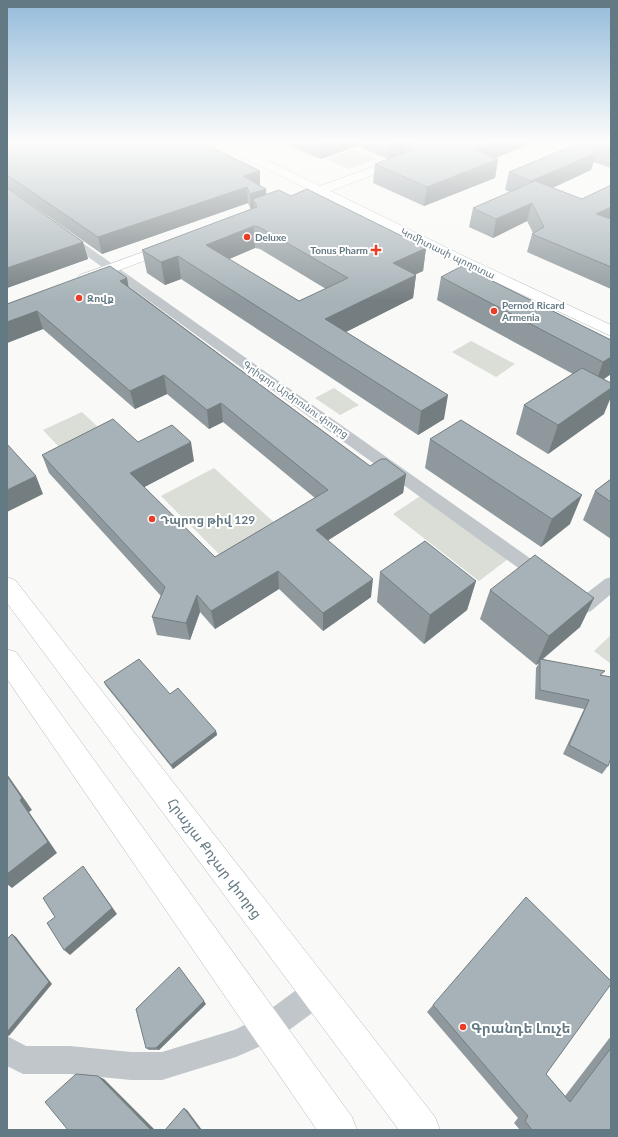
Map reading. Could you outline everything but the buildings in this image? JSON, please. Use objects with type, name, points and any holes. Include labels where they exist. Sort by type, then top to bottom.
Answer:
[{"type":"main road","points":[[283,204],[307,195]]},
{"type":"main road","name":"Կոմիտասի պողոտա","points":[[330,195],[611,331]]},
{"type":"main road","name":"Կոմիտասի պողոտա","points":[[354,195],[414,223]]},
{"type":"main road","points":[[70,284],[186,240]]},
{"type":"main road","name":"Կոմիտասի պողոտա","points":[[478,254],[611,317]]},
{"type":"main road","name":"Հրաչյա Քոչար փողոց","points":[[7,586],[422,1130]]},
{"type":"main road","points":[[7,659],[339,1130]]},
{"type":"street","name":"Գրիգոր Արծրունու փողոց","points":[[58,230],[584,606],[611,584]]},
{"type":"street","points":[[7,1050],[23,1060],[70,1060],[131,1066],[162,1066],[236,1043],[267,1029],[317,992]]},
{"type":"shaded area","points":[[471,341],[515,364],[496,377],[452,352]]},
{"type":"shaded area","points":[[334,388],[359,405],[340,415],[315,398]]},
{"type":"shaded area","points":[[82,412],[99,428],[59,447],[43,430]]},
{"type":"shaded area","points":[[214,468],[277,525],[222,557],[161,496]]},
{"type":"shaded area","points":[[422,495],[508,559],[479,581],[393,514]]},
{"type":"shaded area","points":[[611,635],[611,664],[594,651]]},
{"type":"place","name":"Deluxe","points":[[247,237]]},
{"type":"place","name":"Tonus Pharm","points":[[376,250]]},
{"type":"place","name":"Զովք","points":[[79,298]]},
{"type":"place","name":"Pernod Ricard Armenia","points":[[494,311]]},
{"type":"place","name":"Դպրոց թիվ 129","points":[[152,519]]},
{"type":"place","name":"Գրանդե Լուչե","points":[[463,1027]]}]
